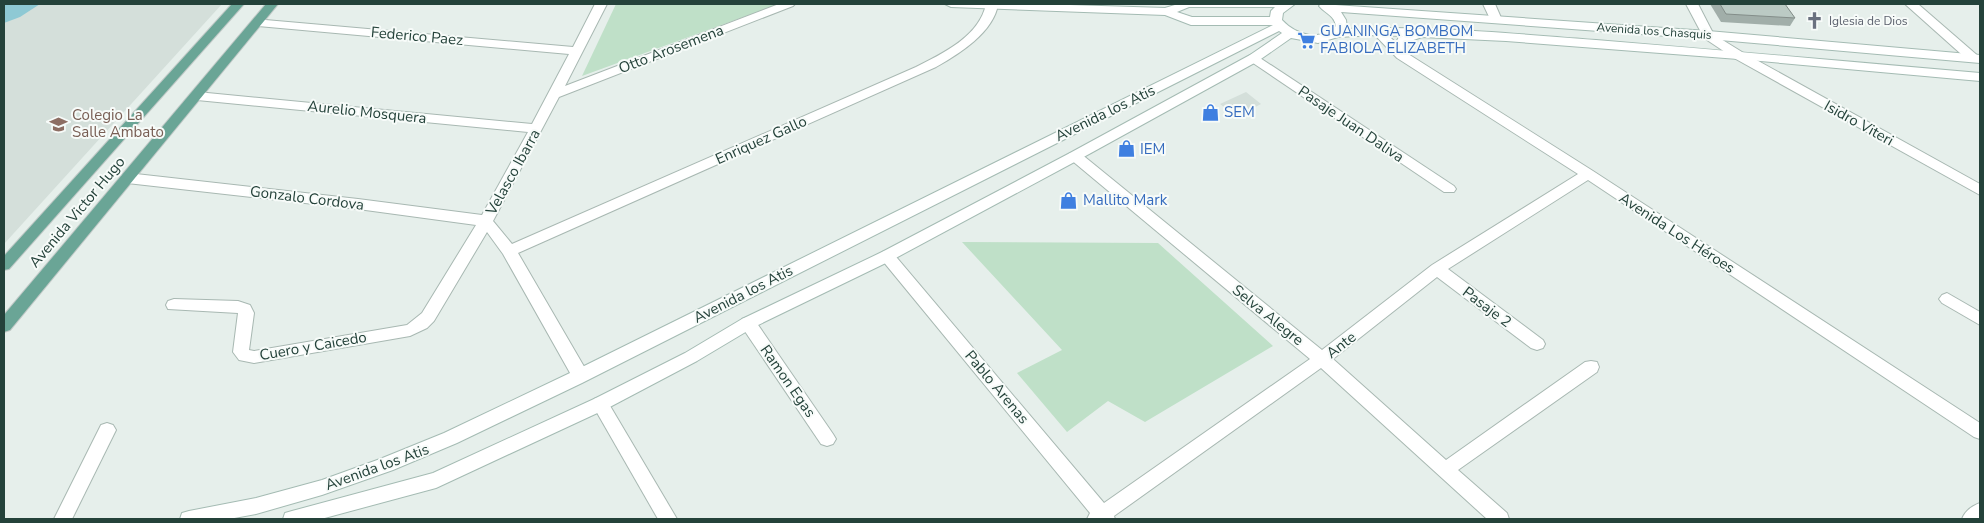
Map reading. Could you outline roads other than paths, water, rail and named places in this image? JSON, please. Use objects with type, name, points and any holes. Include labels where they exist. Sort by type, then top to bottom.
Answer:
[{"type":"main road","name":"Avenida Victor Hugo","points":[[4,265],[238,4]]},
{"type":"main road","name":"Avenida Victor Hugo","points":[[4,326],[272,4]]},
{"type":"street","name":"Velasco Ibarra","points":[[410,330],[421,324],[428,317],[486,221],[601,4]]},
{"type":"street","name":"Otto Arosemena","points":[[554,95],[789,4]]},
{"type":"street","points":[[951,4],[1166,12],[1192,21],[1221,21],[1282,27],[1277,11],[1288,4]]},
{"type":"street","points":[[1166,12],[1188,4],[1288,4]]},
{"type":"street","points":[[1489,4],[1496,20]]},
{"type":"street","points":[[1692,4],[1708,35]]},
{"type":"street","points":[[1911,4],[1977,59]]},
{"type":"street","name":"Enriquez Gallo","points":[[510,251],[909,75],[940,59],[970,40],[979,30],[992,5]]},
{"type":"street","points":[[1322,5],[1336,13],[1341,20],[1342,27],[1337,33]]},
{"type":"street","name":"Avenida los Chasquis","points":[[1322,5],[1708,35],[1977,59]]},
{"type":"street","points":[[1221,21],[1233,30],[1238,46]]},
{"type":"street","name":"Federico Paez","points":[[258,22],[576,51]]},
{"type":"street","name":"Avenida los Chasquis","points":[[1282,27],[1316,39],[1337,33],[1377,31],[1506,37],[1980,76]]},
{"type":"street","name":"Avenida los Atis","points":[[188,519],[217,515],[312,490],[422,450],[580,376],[1238,46],[1282,27]]},
{"type":"street","name":"Avenida los Atis","points":[[292,519],[436,480],[600,404],[691,357],[748,324],[887,256],[1254,58],[1282,27]]},
{"type":"street","name":"Avenida Los Héroes","points":[[1377,31],[1397,51],[1588,174],[1980,432]]},
{"type":"street","points":[[1397,51],[1403,40],[1421,33]]},
{"type":"street","name":"Isidro Viteri","points":[[1708,35],[1738,55],[1980,190]]},
{"type":"street","name":"Pasaje Juan Daliva","points":[[1254,58],[1449,190]]},
{"type":"street","name":"Aurelio Mosquera","points":[[197,96],[536,129]]},
{"type":"street","name":"Selva Alegre","points":[[1075,156],[1322,359],[1500,519]]},
{"type":"street","name":"Ante","points":[[1101,518],[1322,359],[1437,269],[1588,174]]},
{"type":"street","name":"Gonzalo Cordova","points":[[127,178],[358,204],[486,221]]},
{"type":"street","points":[[486,221],[510,251],[580,376]]},
{"type":"street","name":"Pablo Arenas","points":[[887,256],[1101,518]]},
{"type":"street","name":"Pasaje 2","points":[[1437,269],[1537,344]]},
{"type":"street","points":[[1947,299],[1980,319]]},
{"type":"street","name":"Cuero y Caicedo","points":[[174,305],[238,307],[244,309],[246,313],[241,352],[245,356],[254,357],[410,330]]},
{"type":"street","name":"Ramon Egas","points":[[748,324],[828,439]]},
{"type":"street","points":[[1445,470],[1591,367]]},
{"type":"street","points":[[600,404],[668,519]]},
{"type":"street","points":[[63,519],[108,430]]},
{"type":"street","points":[[1971,519],[1980,511]]},
{"type":"water","points":[[4,4],[40,4],[20,17],[4,23]]},
{"type":"place","name":"Iglesia de Dios","points":[[1815,21]]},
{"type":"place","name":"GUANINGA BOMBOM FABIOLA ELIZABETH","points":[[1306,40]]},
{"type":"place","name":"SEM","points":[[1210,112]]},
{"type":"place","name":"Colegio La Salle Ambato","points":[[58,124]]},
{"type":"place","name":"IEM","points":[[1126,149]]},
{"type":"place","name":"Mallito Mark","points":[[1069,200]]}]
